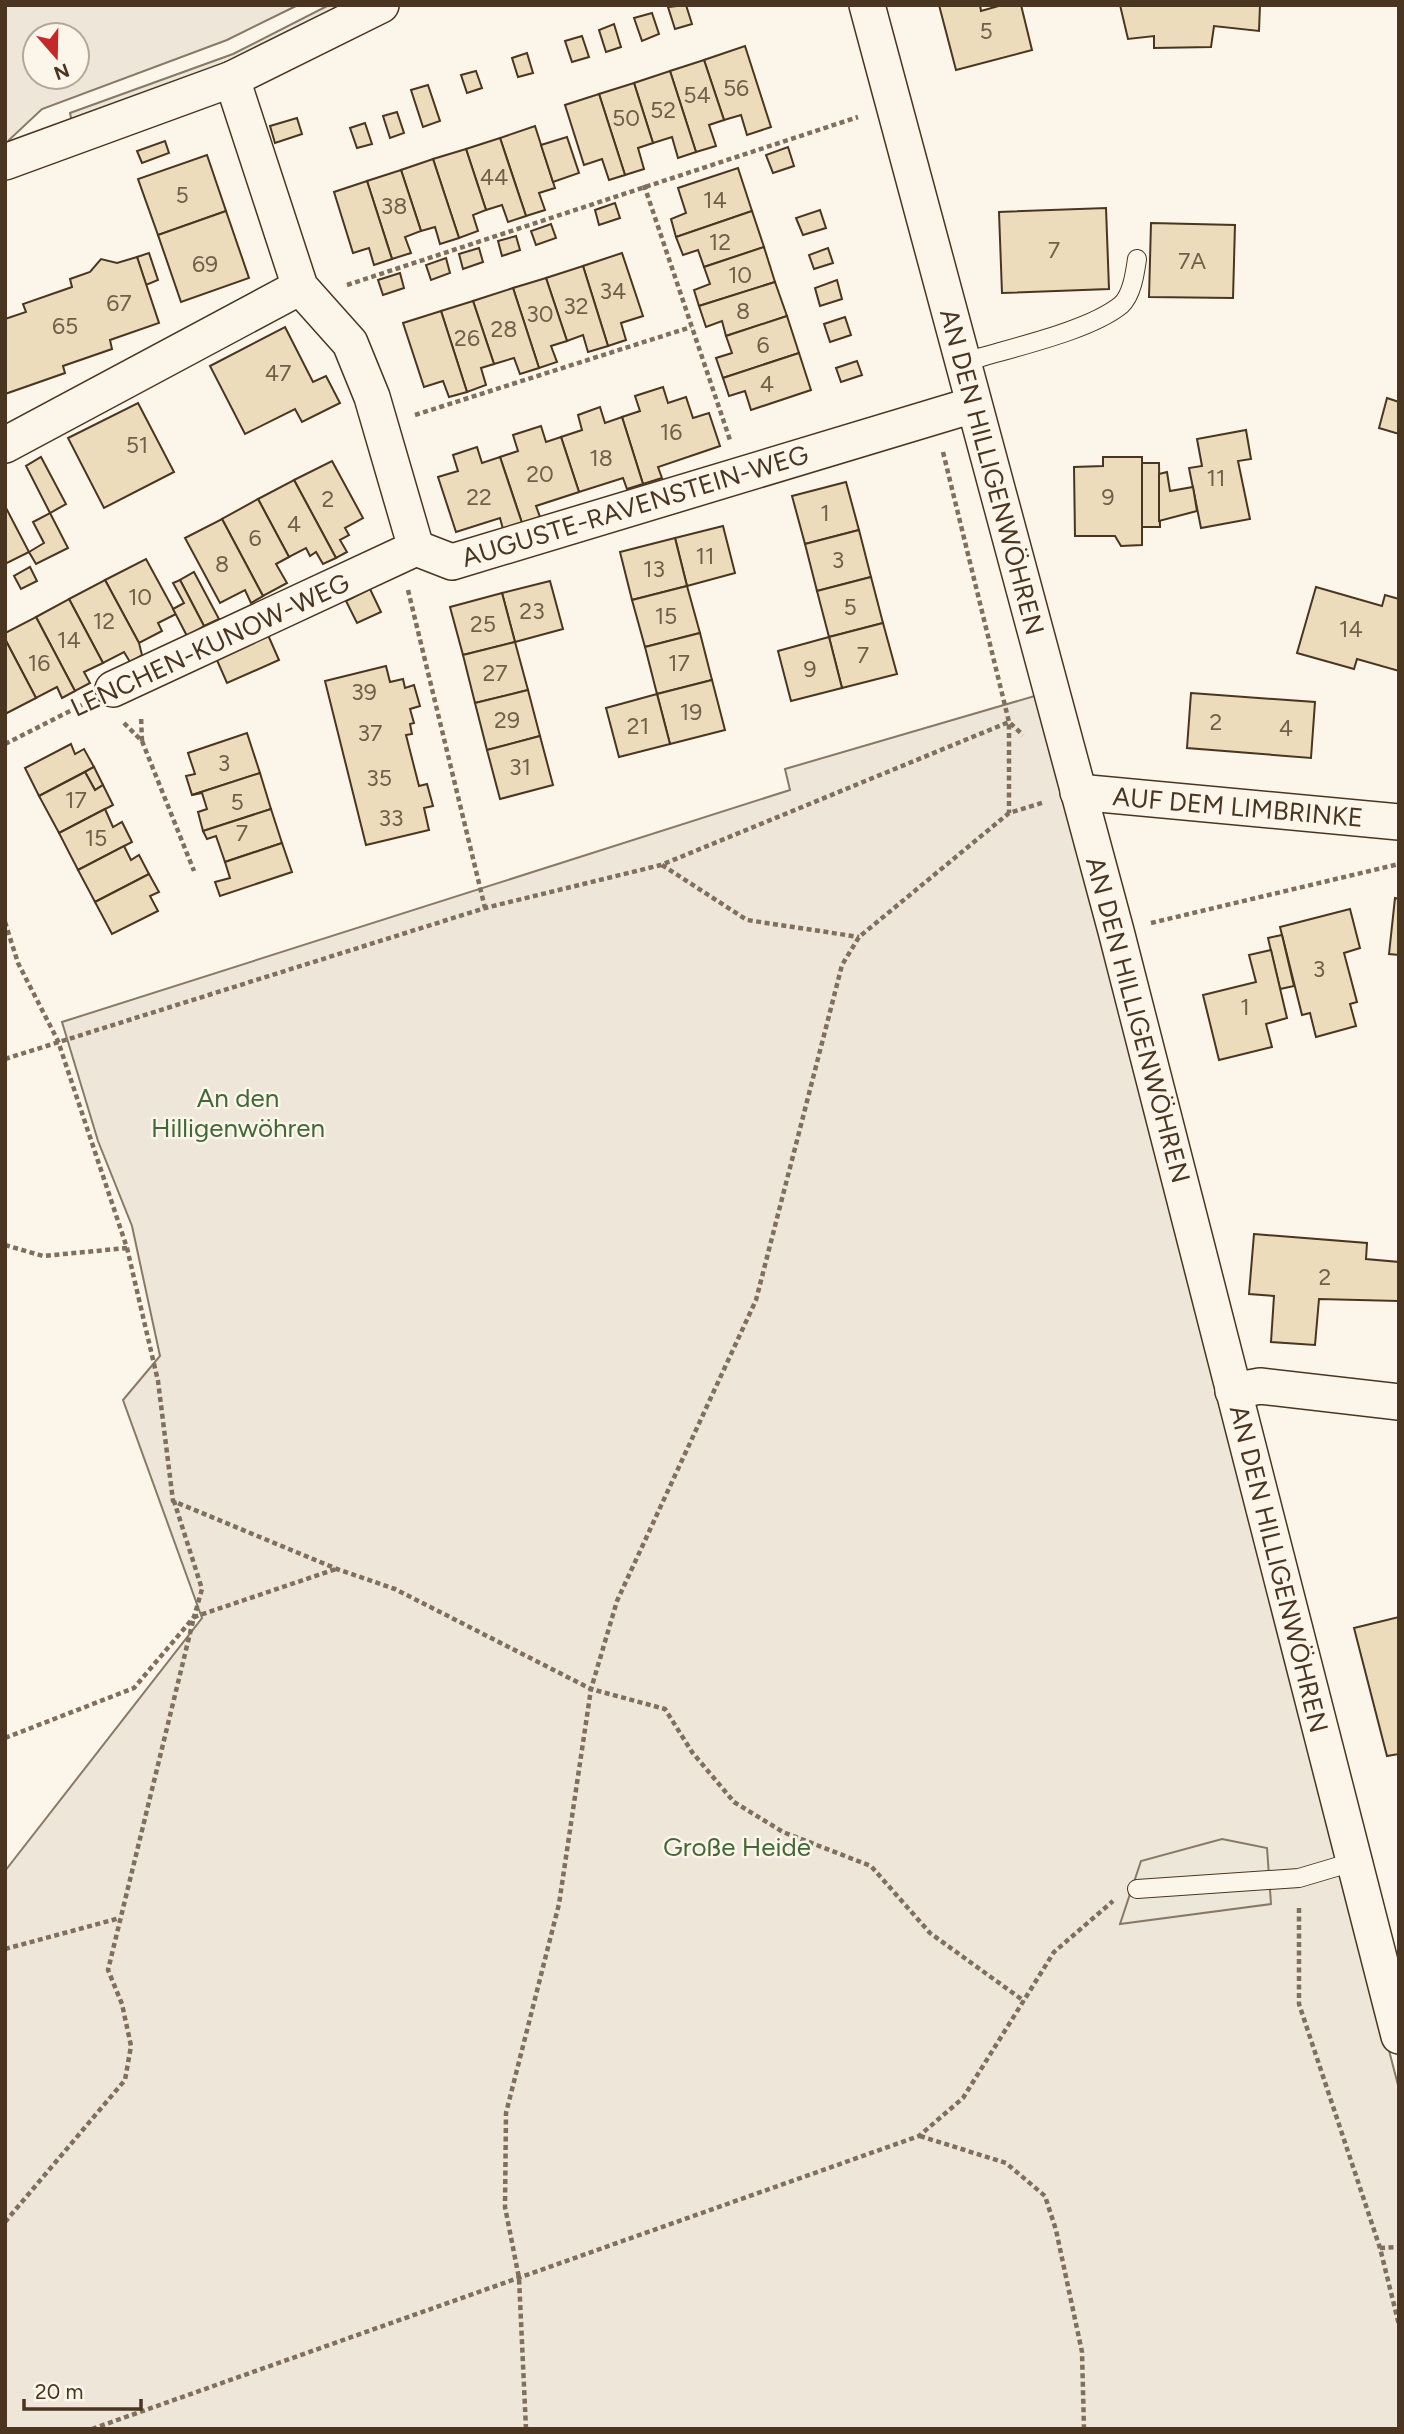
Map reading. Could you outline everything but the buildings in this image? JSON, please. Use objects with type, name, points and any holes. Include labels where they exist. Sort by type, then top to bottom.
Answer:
[{"type":"street","points":[[5,162],[232,79],[381,5]]},
{"type":"street","name":"AN DEN HILLIGENWÖHREN","points":[[867,5],[1116,931],[1399,2036]]},
{"type":"street","points":[[232,79],[305,292],[350,343],[380,426],[408,552]]},
{"type":"street","points":[[5,445],[305,292]]},
{"type":"street","name":"AUGUSTE-RAVENSTEIN-WEG","points":[[408,552],[452,562],[973,405]]},
{"type":"street","name":"LENCHEN-KUNOW-WEG","points":[[113,690],[408,552]]},
{"type":"street","name":"AUF DEM LIMBRINKE","points":[[1078,792],[1399,822]]},
{"type":"street","points":[[1233,1391],[1260,1386],[1399,1402]]},
{"type":"lane","points":[[962,363],[1092,321],[1123,303],[1134,278],[1138,259]]},
{"type":"lane","points":[[1137,1889],[1299,1878],[1353,1862]]},
{"type":"path","points":[[305,292],[895,106]]},
{"type":"path","points":[[644,185],[741,474]]},
{"type":"path","points":[[380,426],[691,327]]},
{"type":"path","points":[[408,552],[485,908]]},
{"type":"path","name":"LENCHEN-KUNOW-WEG","points":[[5,744],[113,690]]},
{"type":"path","points":[[5,1059],[485,908],[661,865],[1009,722]]},
{"type":"path","points":[[142,741],[194,871]]},
{"type":"path","points":[[526,2429],[519,2278],[505,2207],[506,2113],[559,1904],[591,1689],[617,1601],[756,1300],[842,965],[859,937],[1009,813],[1078,792]]},
{"type":"path","name":"AUF DEM LIMBRINKE","points":[[1116,931],[1399,864]]},
{"type":"path","points":[[661,865],[747,920],[859,937]]},
{"type":"path","points":[[5,922],[18,963],[58,1041],[127,1248],[158,1381],[173,1501],[202,1588],[108,1969],[122,2004],[131,2046],[125,2080],[5,2222]]},
{"type":"path","points":[[5,1245],[43,1256],[127,1248]]},
{"type":"path","points":[[173,1501],[337,1569],[395,1589],[591,1689],[665,1709],[692,1752],[734,1802],[783,1832],[872,1866],[930,1933],[1024,2001]]},
{"type":"path","points":[[5,1738],[134,1688],[194,1617],[337,1569]]},
{"type":"path","points":[[1299,1878],[1299,2004],[1380,2248],[1399,2325]]},
{"type":"path","points":[[92,2429],[919,2136],[963,2098],[1054,1952],[1125,1892],[1137,1889]]},
{"type":"path","points":[[5,1949],[120,1918]]},
{"type":"path","points":[[919,2136],[1006,2163],[1045,2196],[1056,2230],[1082,2352],[1084,2429]]},
{"type":"path","points":[[1380,2248],[1399,2247]]},
{"type":"green space","points":[[5,5],[298,5],[227,40],[91,91],[91,21],[21,21],[21,91],[90,91],[42,109],[9,140],[5,152]]},
{"type":"green space","name":"Große Heide","points":[[1038,695],[1399,2089],[1399,2429],[5,2429],[5,1871],[202,1618],[123,1400],[160,1356],[132,1226],[98,1141],[62,1022],[790,790],[785,769]]},
{"type":"shaded area","points":[[329,5],[352,5],[237,63],[72,123],[70,113],[233,54]]},
{"type":"shaded area","points":[[1222,1839],[1267,1848],[1271,1904],[1120,1924],[1141,1861]]},
{"type":"park label","name":"An den Hilligenwöhren","points":[[238,1113]]}]
